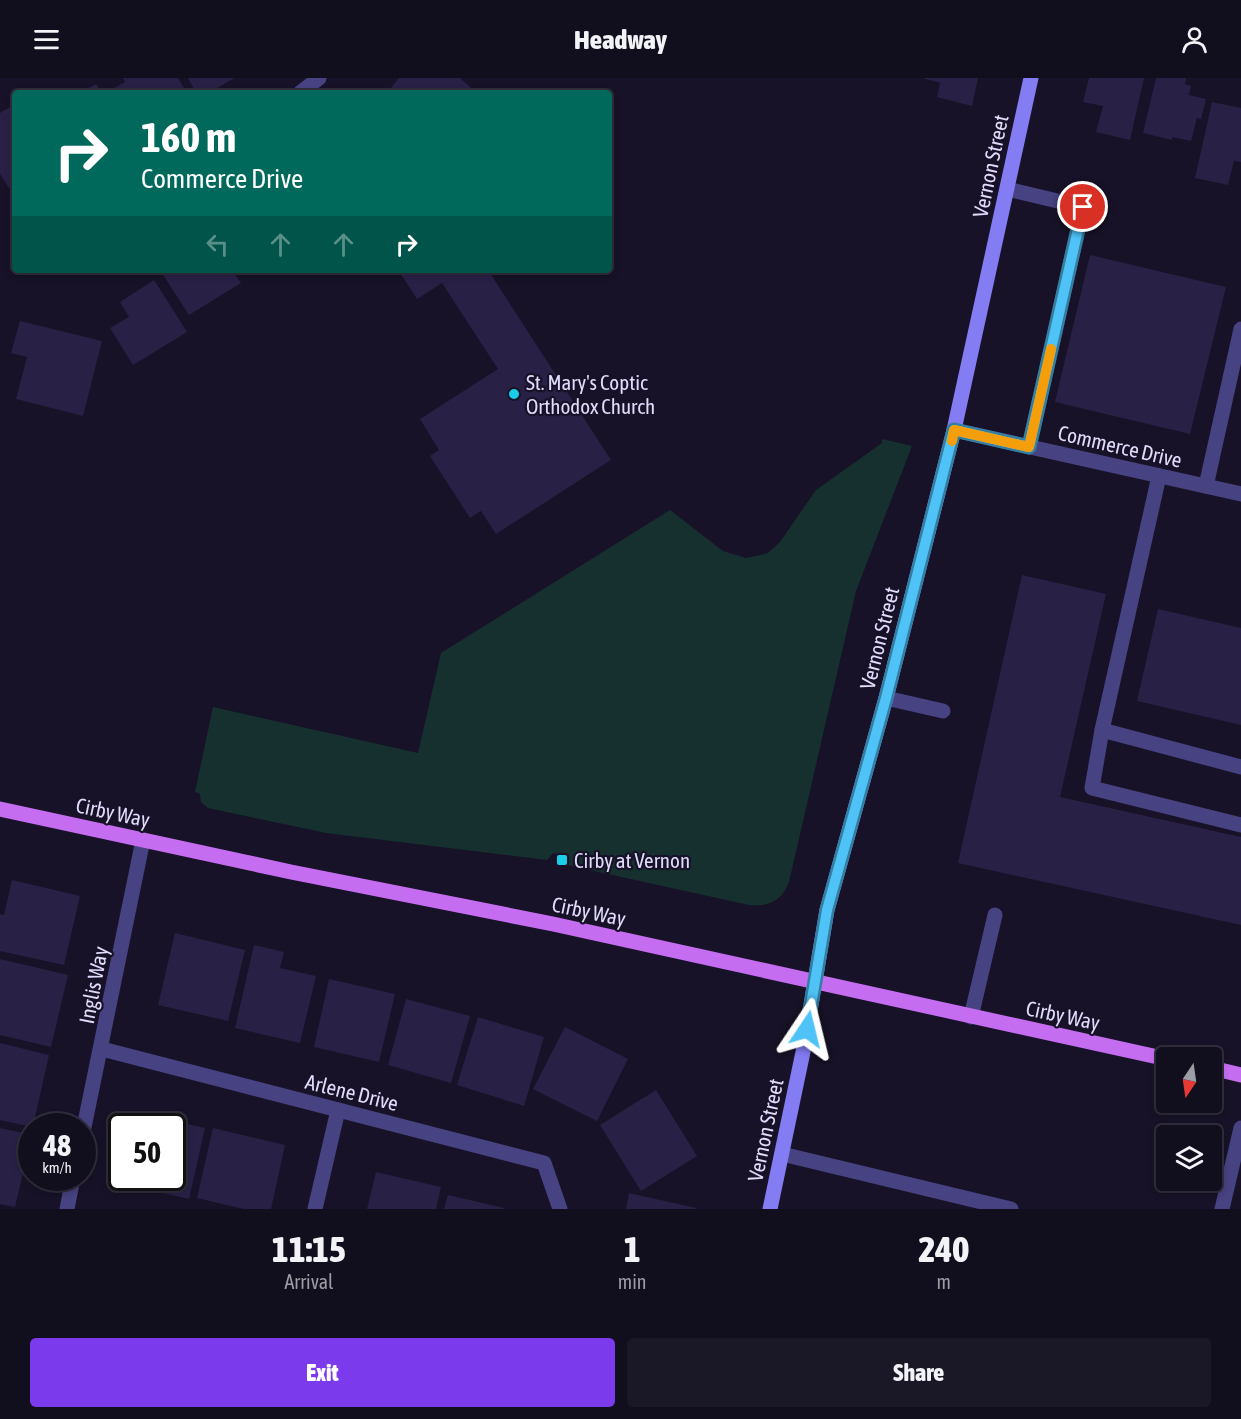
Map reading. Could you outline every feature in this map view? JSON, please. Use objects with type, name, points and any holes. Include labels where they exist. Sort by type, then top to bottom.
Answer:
[{"type":"main road","name":"Cirby Way","points":[[0,810],[291,872],[554,924],[1156,1057]]},
{"type":"main road","points":[[1222,1070],[1241,1075]]},
{"type":"street","points":[[304,90],[319,78]]},
{"type":"street","name":"Vernon Street","points":[[770,1209],[803,1052],[827,910],[886,698],[954,430],[1031,78]]},
{"type":"street","points":[[1007,189],[1083,207],[1029,447]]},
{"type":"street","points":[[1206,486],[1241,329]]},
{"type":"street","name":"Commerce Drive","points":[[954,430],[1241,494]]},
{"type":"street","points":[[1159,476],[1102,730],[1092,788],[1241,825]]},
{"type":"street","points":[[886,698],[943,711]]},
{"type":"street","points":[[1102,730],[1241,767]]},
{"type":"street","name":"Inglis Way","points":[[87,1113],[143,840]]},
{"type":"street","points":[[971,1017],[995,915]]},
{"type":"street","name":"Arlene Drive","points":[[102,1049],[544,1163],[560,1209]]},
{"type":"street","points":[[315,1209],[338,1110]]},
{"type":"street","points":[[1222,1209],[1241,1128]]},
{"type":"street","points":[[782,1154],[1011,1209]]},
{"type":"street","points":[[66,1209],[71,1191]]},
{"type":"green space","points":[[882,439],[912,446],[856,591],[789,882],[786,889],[774,901],[762,905],[749,905],[567,865],[569,857],[553,853],[547,860],[326,833],[208,808],[201,802],[200,794],[195,792],[213,707],[418,753],[441,653],[670,510],[723,551],[746,558],[768,553],[780,542],[816,490],[882,443]]},
{"type":"building","points":[[123,78],[178,78],[185,90],[111,90],[125,82]]},
{"type":"building","points":[[188,78],[234,78],[214,90],[194,90]]},
{"type":"building","points":[[399,78],[460,78],[474,90],[389,90]]},
{"type":"building","points":[[923,78],[978,78],[972,106],[937,97],[940,83]]},
{"type":"building","points":[[1089,78],[1144,78],[1130,140],[1096,132],[1103,106],[1083,102]]},
{"type":"building","points":[[1156,78],[1186,78],[1185,84],[1191,86],[1189,95],[1206,99],[1201,119],[1197,118],[1191,141],[1172,137],[1172,140],[1143,133]]},
{"type":"building","points":[[96,84],[100,90],[85,90]]},
{"type":"building","points":[[1212,102],[1241,108],[1241,162],[1234,161],[1228,185],[1195,178]]},
{"type":"building","points":[[10,107],[12,110],[12,186],[9,188],[0,174],[0,113]]},
{"type":"building","points":[[1090,255],[1226,287],[1190,434],[1055,402]]},
{"type":"building","points":[[162,273],[234,273],[241,283],[189,315]]},
{"type":"building","name":"St. Mary's Coptic Orthodox Church","points":[[400,273],[490,273],[611,460],[496,534],[481,511],[470,518],[430,456],[439,450],[420,419],[498,369],[442,283],[417,299]]},
{"type":"building","points":[[154,280],[187,332],[133,365],[110,328],[129,317],[120,302]]},
{"type":"building","points":[[20,321],[102,341],[83,416],[16,399],[27,357],[11,353]]},
{"type":"building","points":[[1022,575],[1106,594],[1060,797],[1241,837],[1241,925],[958,863]]},
{"type":"building","points":[[1158,609],[1241,628],[1241,725],[1137,701]]},
{"type":"building","points":[[12,880],[80,896],[64,965],[0,951],[0,914],[4,915]]},
{"type":"building","points":[[175,933],[245,950],[228,1021],[158,1005]]},
{"type":"building","points":[[254,945],[284,952],[280,968],[316,976],[300,1043],[235,1028]]},
{"type":"building","points":[[0,959],[68,975],[51,1047],[0,1035]]},
{"type":"building","points":[[329,979],[395,994],[379,1062],[314,1047]]},
{"type":"building","points":[[406,999],[470,1016],[451,1083],[388,1065]]},
{"type":"building","points":[[478,1017],[544,1037],[524,1106],[457,1085]]},
{"type":"building","points":[[565,1027],[628,1059],[597,1121],[533,1089]]},
{"type":"building","points":[[0,1043],[49,1055],[36,1113],[18,1113],[18,1124],[0,1120]]},
{"type":"building","points":[[656,1090],[697,1156],[641,1191],[600,1125]]},
{"type":"building","points":[[186,1124],[205,1128],[189,1199],[154,1191],[186,1191]]},
{"type":"building","points":[[0,1128],[18,1132],[19,1191],[15,1207],[0,1204]]},
{"type":"building","points":[[213,1128],[285,1145],[271,1209],[243,1209],[197,1198]]},
{"type":"building","points":[[376,1172],[441,1187],[436,1209],[367,1209]]},
{"type":"building","points":[[629,1193],[696,1208],[696,1209],[626,1209]]},
{"type":"building","points":[[448,1195],[504,1208],[504,1209],[444,1209]]},
{"type":"slow traffic","points":[[952,441],[954,430],[1029,447],[1051,349]]},
{"type":"place","name":"St. Mary's Coptic Orthodox Church","points":[[514,394]]},
{"type":"place","name":"Cirby at Vernon","points":[[562,860]]},
{"type":"route","points":[[807,1029],[827,910],[886,698],[954,430],[1029,447],[1083,207]]}]
